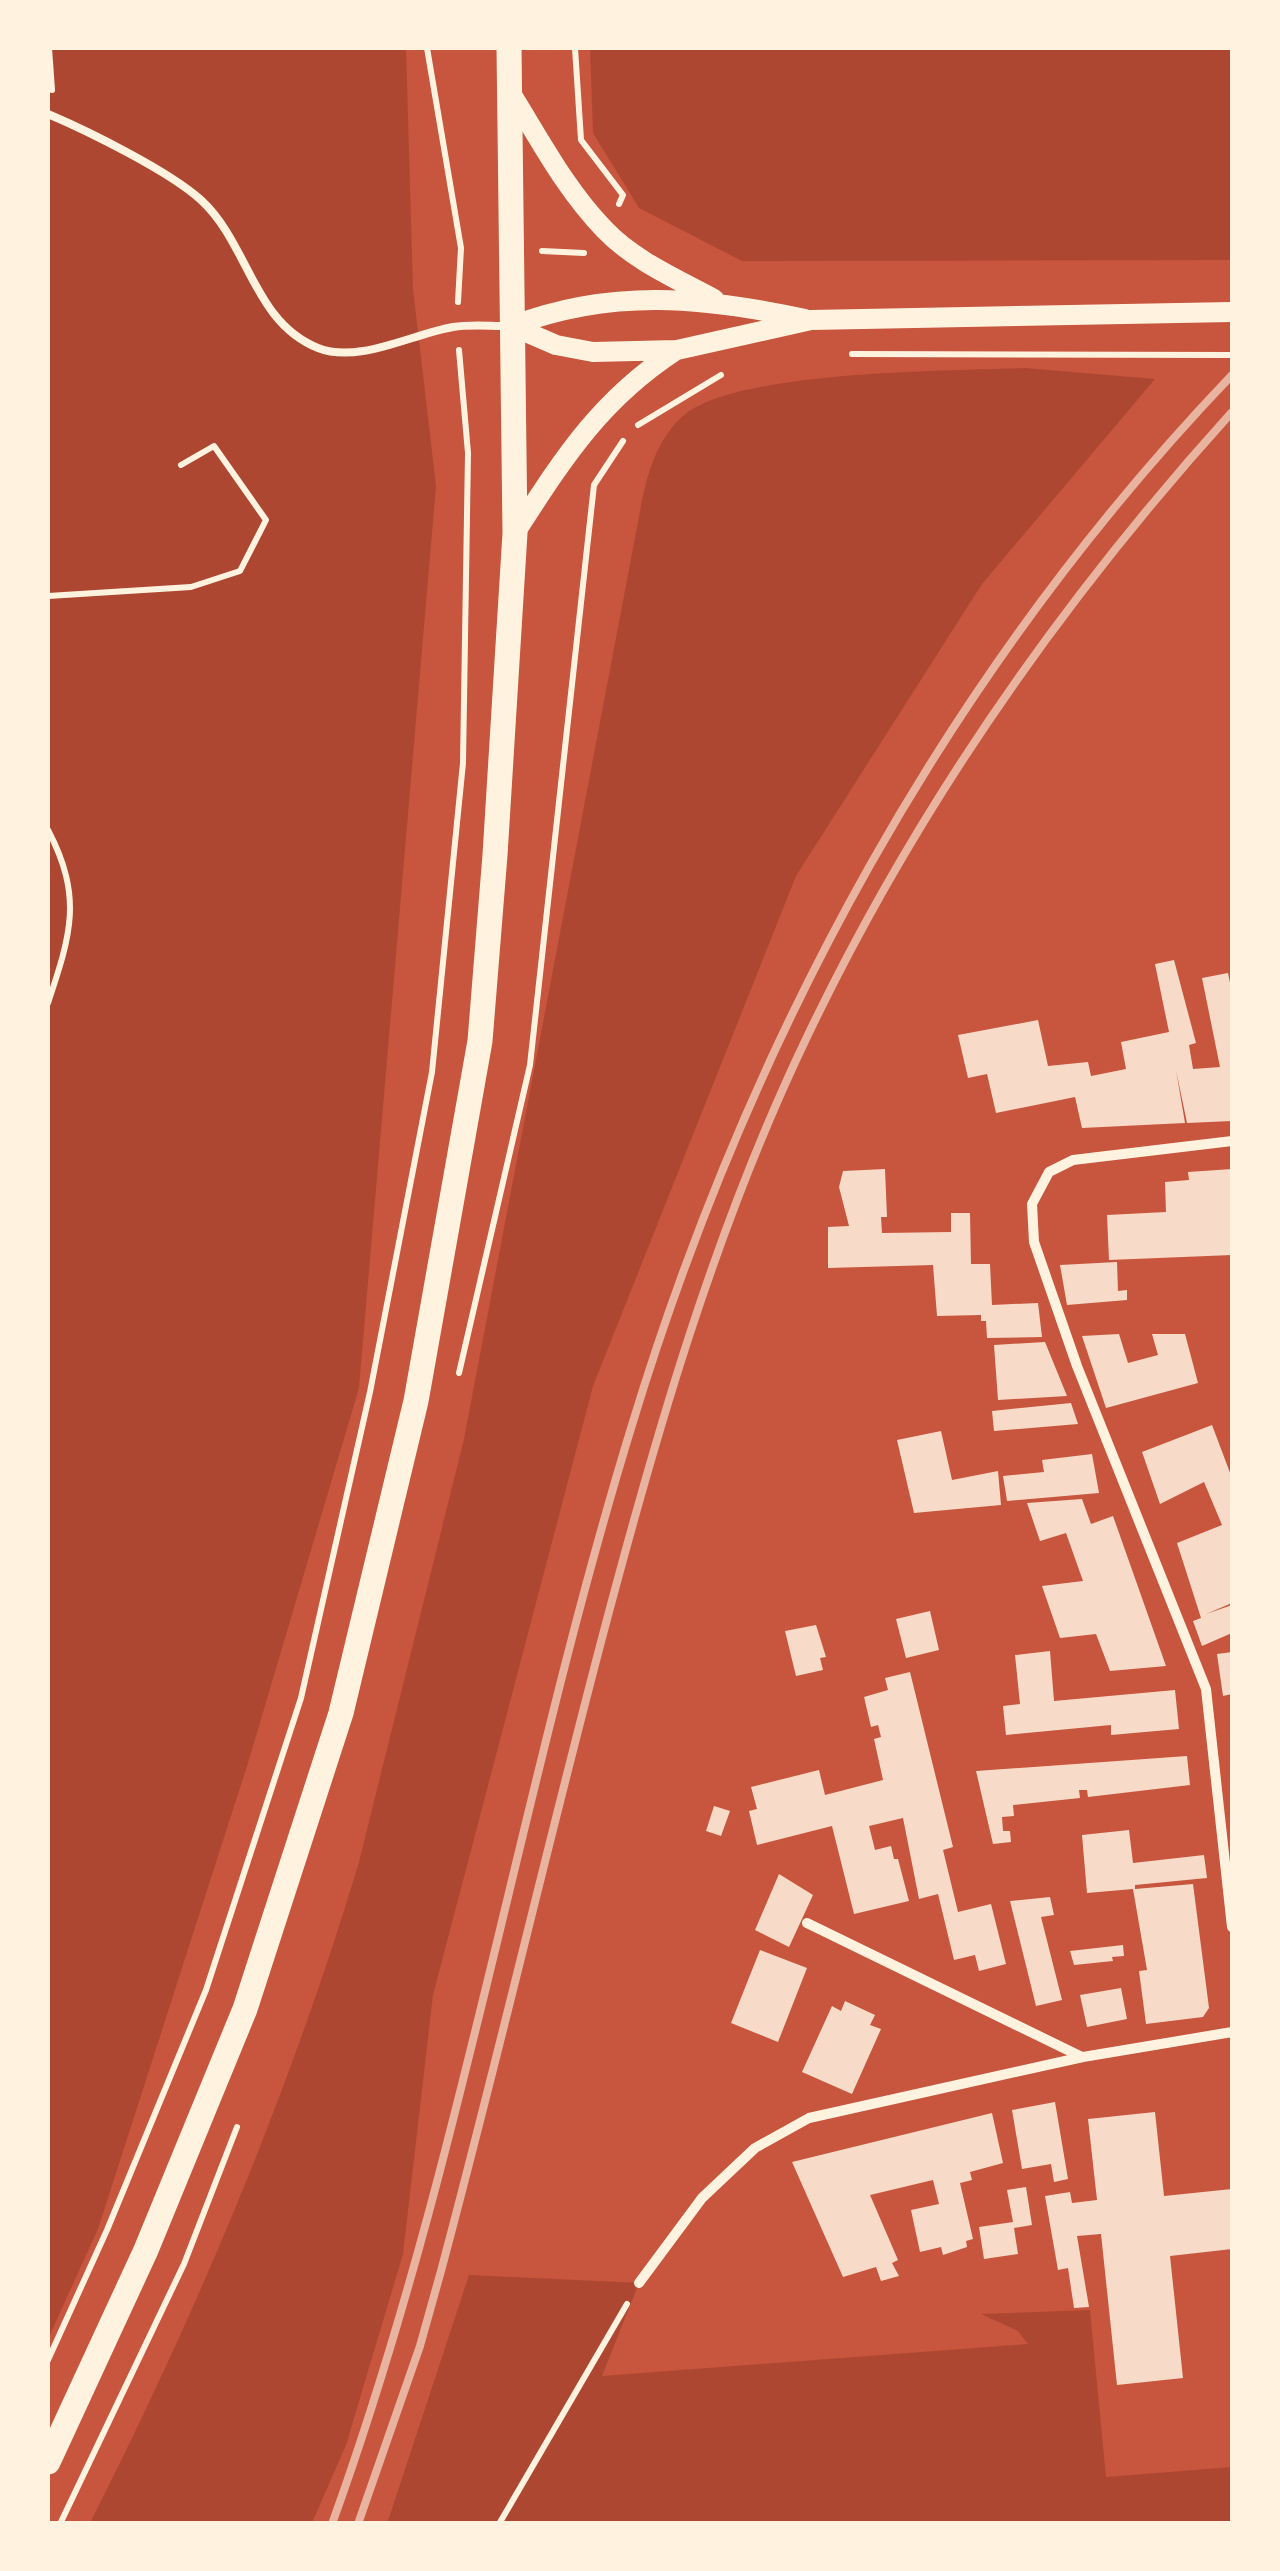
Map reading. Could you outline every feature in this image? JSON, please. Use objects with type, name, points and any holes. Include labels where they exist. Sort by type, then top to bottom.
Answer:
[{"type":"main road","points":[[48,2462],[146,2250],[245,2008],[354,1658],[416,1402],[480,1041],[516,533],[510,48]]},
{"type":"main road","points":[[512,95],[567,183],[605,230],[644,260],[716,300]]},
{"type":"main road","points":[[512,326],[555,310],[595,303],[716,300],[811,320]]},
{"type":"main road","points":[[512,326],[556,345],[593,352],[676,350],[811,320],[1232,312]]},
{"type":"main road","points":[[516,533],[571,446],[605,405],[676,350]]},
{"type":"street","points":[[1232,1140],[1073,1160],[1049,1172],[1032,1204],[1034,1242],[1077,1366],[1206,1689],[1232,1928]]},
{"type":"street","points":[[807,1923],[1083,2057]]},
{"type":"street","points":[[640,2283],[702,2198],[755,2148],[809,2118],[1083,2057],[1232,2032]]},
{"type":"lane","points":[[51,115],[201,200],[232,240],[266,306],[289,329],[320,349],[354,352],[457,326],[512,326]]},
{"type":"path","points":[[49,48],[51,115]]},
{"type":"path","points":[[48,2360],[107,2230],[206,1990],[301,1698],[370,1392],[432,1072],[463,763],[468,453],[457,326],[460,248],[427,48]]},
{"type":"path","points":[[576,48],[581,140],[623,195],[605,230]]},
{"type":"path","points":[[838,354],[1232,355]]},
{"type":"path","points":[[630,429],[718,376],[734,372]]},
{"type":"path","points":[[48,596],[191,587],[240,571],[266,520],[214,446],[181,465]]},
{"type":"path","points":[[48,830],[68,868],[70,912],[64,954],[48,1003]]},
{"type":"path","points":[[499,2524],[640,2283]]},
{"type":"shaded area","points":[[48,48],[406,48],[413,289],[436,486],[359,1388],[248,1763],[98,2229],[48,2339]]},
{"type":"shaded area","points":[[590,48],[1232,48],[1232,260],[742,261],[639,208],[593,133]]},
{"type":"shaded area","points":[[1025,368],[1155,379],[982,584],[796,876],[593,1386],[433,1995],[403,2254],[346,2445],[312,2523],[90,2523],[168,2363],[239,2198],[303,2031],[359,1862],[464,1439],[640,509],[654,459],[661,443],[683,416],[710,401],[748,390],[846,376]]},
{"type":"shaded area","points":[[469,2275],[639,2283],[602,2376],[1028,2344],[1018,2331],[981,2314],[1090,2310],[1106,2477],[1232,2467],[1232,2523],[387,2524]]},
{"type":"building","points":[[1174,960],[1196,1043],[1189,1045],[1193,1069],[1220,1067],[1202,978],[1228,973],[1232,993],[1232,1121],[1187,1123],[1176,1070],[1185,1123],[1082,1128],[1075,1097],[996,1113],[987,1074],[968,1078],[958,1035],[1038,1020],[1048,1066],[1088,1062],[1091,1076],[1126,1069],[1121,1042],[1169,1032],[1155,964]]},
{"type":"building","points":[[885,1169],[887,1217],[881,1217],[882,1233],[951,1232],[951,1213],[970,1213],[971,1264],[990,1264],[992,1305],[1038,1303],[1042,1337],[987,1338],[986,1321],[981,1321],[981,1315],[937,1316],[933,1265],[828,1268],[828,1227],[849,1226],[839,1187],[843,1171]]},
{"type":"building","points":[[1232,1169],[1232,1255],[1109,1260],[1107,1215],[1166,1212],[1165,1182],[1189,1180],[1188,1172]]},
{"type":"building","points":[[1117,1262],[1118,1291],[1127,1290],[1127,1300],[1067,1305],[1060,1265]]},
{"type":"building","points":[[1119,1334],[1128,1363],[1158,1355],[1152,1334],[1185,1334],[1198,1383],[1106,1408],[1082,1336]]},
{"type":"building","points":[[1045,1342],[1067,1396],[998,1400],[994,1345]]},
{"type":"building","points":[[1071,1403],[1078,1424],[994,1431],[992,1411]]},
{"type":"building","points":[[1212,1425],[1232,1478],[1232,1603],[1206,1614],[1232,1605],[1232,1633],[1202,1646],[1193,1621],[1201,1618],[1177,1543],[1222,1525],[1204,1482],[1160,1504],[1142,1452]]},
{"type":"building","points":[[941,1431],[952,1480],[998,1471],[1001,1505],[914,1513],[897,1440]]},
{"type":"building","points":[[1092,1454],[1099,1493],[1007,1501],[1003,1476],[1044,1472],[1042,1460]]},
{"type":"building","points":[[1082,1499],[1091,1524],[1113,1516],[1166,1666],[1110,1671],[1096,1634],[1060,1638],[1042,1586],[1083,1581],[1066,1533],[1040,1541],[1027,1503]]},
{"type":"building","points":[[930,1611],[939,1650],[906,1658],[896,1619]]},
{"type":"building","points":[[816,1625],[826,1657],[820,1658],[823,1670],[796,1676],[785,1631]]},
{"type":"building","points":[[1050,1651],[1054,1701],[1175,1690],[1179,1729],[1111,1735],[1111,1725],[1006,1735],[1003,1706],[1020,1704],[1015,1655]]},
{"type":"building","points":[[1232,1652],[1232,1694],[1223,1696],[1217,1654]]},
{"type":"building","points":[[910,1672],[953,1847],[943,1850],[958,1912],[991,1904],[1006,1964],[979,1971],[975,1955],[954,1960],[938,1894],[919,1899],[903,1818],[869,1826],[875,1850],[891,1846],[894,1859],[898,1859],[909,1901],[854,1914],[832,1826],[757,1845],[749,1811],[757,1809],[751,1787],[819,1770],[825,1795],[883,1780],[874,1739],[881,1737],[878,1725],[871,1727],[864,1697],[888,1690],[885,1678]]},
{"type":"building","points":[[1187,1756],[1190,1785],[1088,1797],[1087,1790],[1079,1790],[1080,1798],[1013,1805],[1014,1816],[1002,1817],[1003,1831],[1010,1831],[1011,1842],[993,1844],[976,1771]]},
{"type":"building","points":[[714,1806],[730,1811],[721,1836],[706,1831]]},
{"type":"building","points":[[1129,1830],[1133,1863],[1204,1855],[1207,1878],[1135,1885],[1135,1889],[1193,1884],[1209,2008],[1203,2017],[1146,2024],[1139,1971],[1147,1970],[1133,1889],[1087,1893],[1082,1835]]},
{"type":"building","points":[[779,1874],[813,1895],[789,1947],[755,1930]]},
{"type":"building","points":[[1050,1897],[1054,1915],[1041,1917],[1062,2000],[1036,2006],[1010,1901]]},
{"type":"building","points":[[1123,1945],[1124,1956],[1112,1957],[1113,1961],[1074,1965],[1070,1951]]},
{"type":"building","points":[[760,1950],[807,1968],[778,2042],[731,2023]]},
{"type":"building","points":[[1121,1988],[1127,2019],[1087,2027],[1080,1995]]},
{"type":"building","points":[[845,2001],[875,2015],[870,2025],[881,2029],[852,2094],[802,2072],[832,2006],[841,2011]]},
{"type":"building","points":[[1055,2102],[1068,2179],[1054,2182],[1051,2164],[1022,2169],[1012,2110]]},
{"type":"building","points":[[1155,2112],[1164,2196],[1232,2189],[1232,2249],[1170,2256],[1183,2378],[1117,2385],[1101,2234],[1077,2236],[1089,2307],[1074,2308],[1068,2268],[1058,2270],[1045,2196],[1070,2192],[1072,2203],[1097,2200],[1088,2119]]},
{"type":"building","points":[[992,2113],[1003,2163],[970,2172],[972,2180],[960,2183],[973,2239],[966,2241],[967,2247],[943,2255],[941,2247],[920,2252],[911,2210],[939,2204],[933,2180],[870,2195],[898,2260],[892,2263],[899,2276],[881,2281],[876,2267],[843,2277],[792,2162]]},
{"type":"building","points":[[1026,2187],[1032,2225],[1014,2228],[1018,2254],[984,2259],[979,2227],[1013,2222],[1007,2190]]},
{"type":"railway","points":[[332,2524],[378,2389],[418,2252],[592,1562],[680,1280],[736,1138],[800,999],[871,864],[949,734],[1036,609],[1130,489],[1232,375]]},
{"type":"railway","points":[[358,2524],[420,2346],[441,2271],[601,1642],[665,1412],[715,1260],[773,1112],[849,953],[944,789],[996,710],[1109,557],[1232,412]]}]
